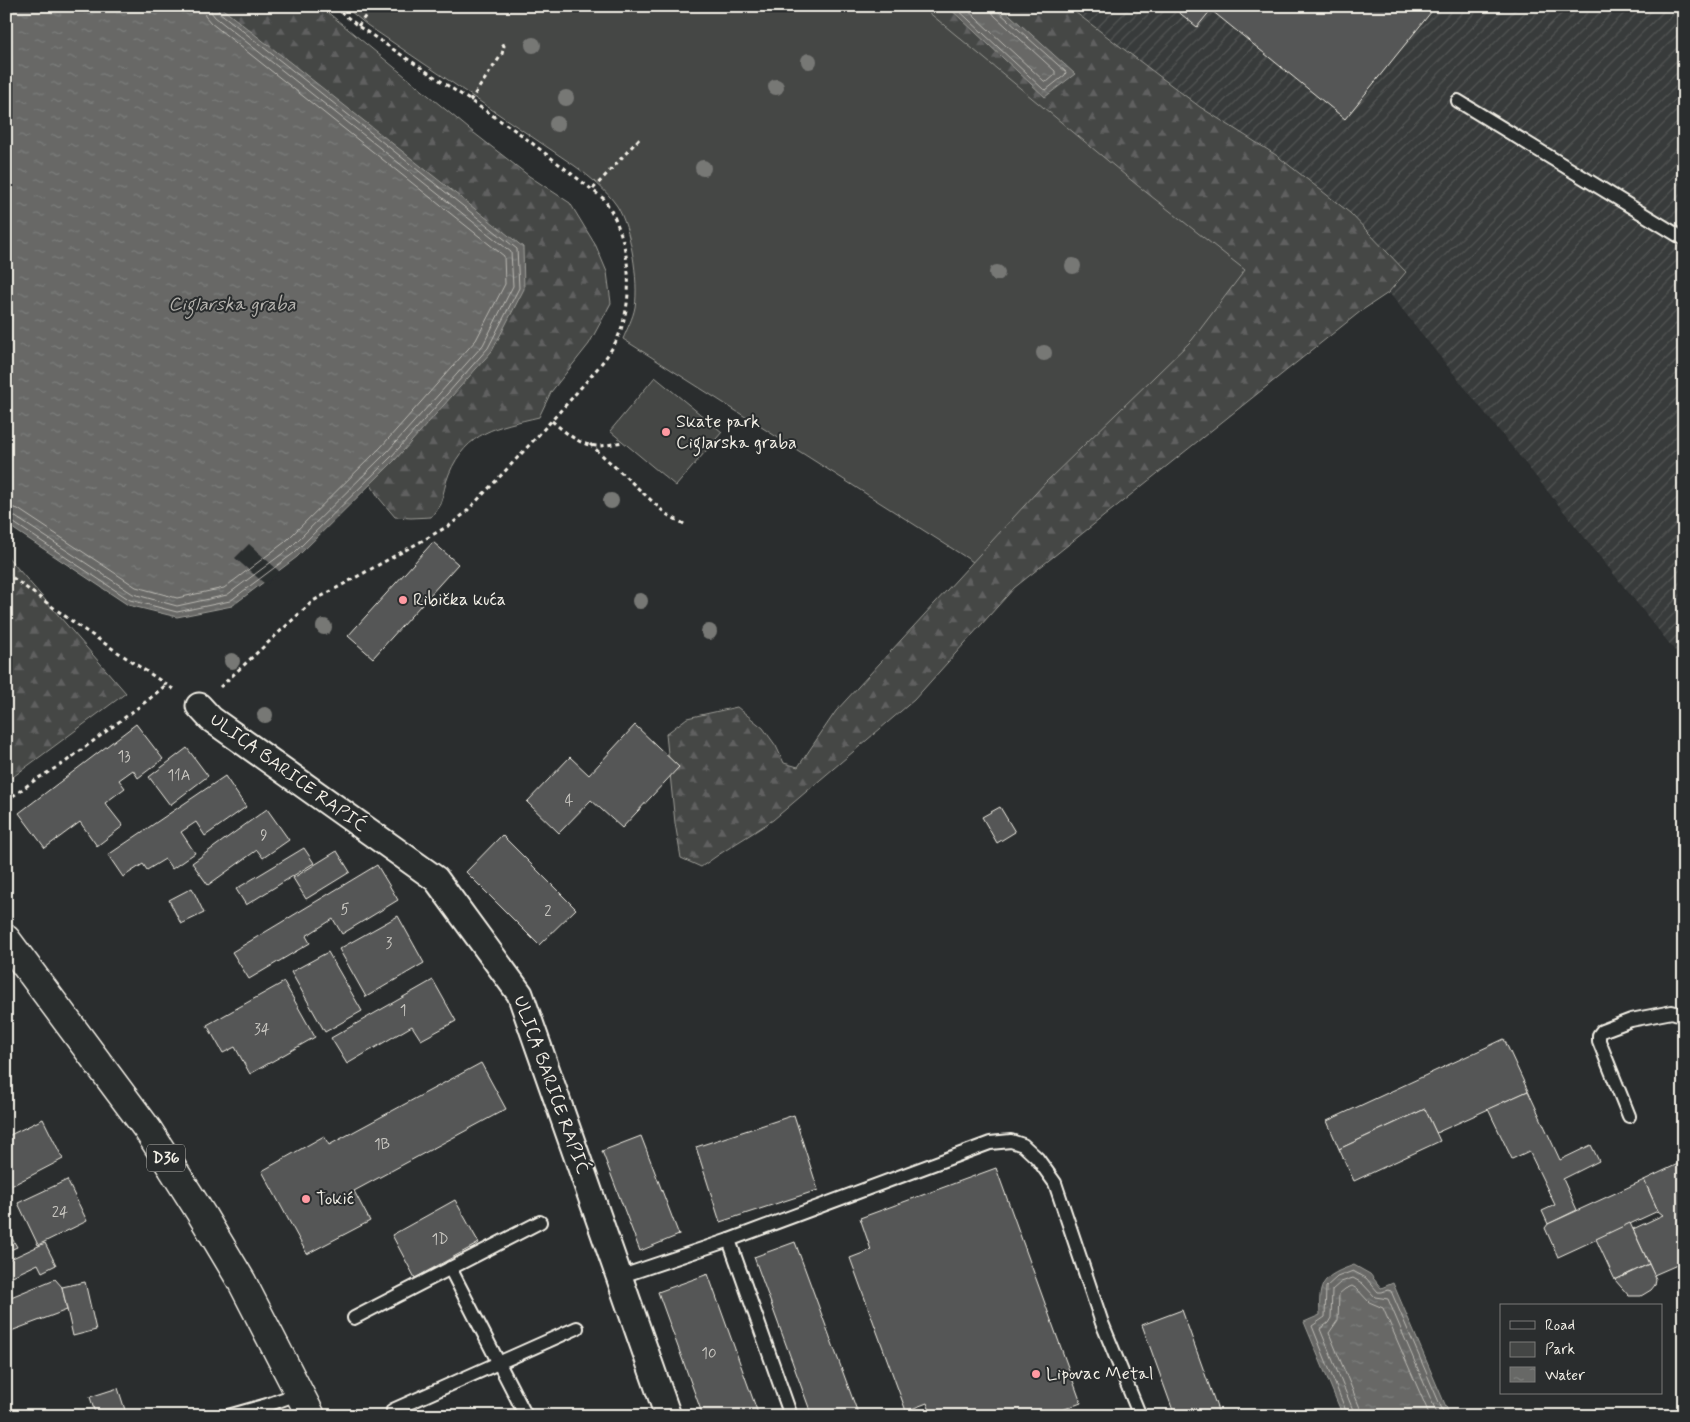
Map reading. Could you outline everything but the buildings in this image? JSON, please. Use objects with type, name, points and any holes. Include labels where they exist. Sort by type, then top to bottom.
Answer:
[{"type":"main road","name":"D36","points":[[6,939],[148,1130],[242,1282],[305,1404]]},
{"type":"street","name":"ULICA BARICE RAPIĆ","points":[[199,706],[211,719],[440,883],[520,994],[668,1416]]},
{"type":"lane","points":[[1458,101],[1684,239]]},
{"type":"lane","points":[[1629,1116],[1599,1041],[1599,1035],[1602,1031],[1631,1020],[1672,1012],[1684,1016]]},
{"type":"lane","points":[[618,1277],[729,1240],[990,1143],[1002,1141],[1018,1143],[1037,1158],[1055,1183],[1102,1323],[1140,1416]]},
{"type":"lane","points":[[354,1318],[540,1222]]},
{"type":"lane","points":[[729,1240],[791,1416]]},
{"type":"lane","points":[[450,1268],[526,1416]]},
{"type":"lane","points":[[393,1410],[577,1328]]},
{"type":"lane","points":[[228,1416],[267,1405],[305,1404]]},
{"type":"path","points":[[6,573],[80,627],[199,706],[313,600],[450,525],[464,514],[552,421],[595,372],[617,340],[628,306],[627,260],[620,228],[614,213],[604,199],[519,133],[358,26],[334,6]]},
{"type":"path","points":[[358,26],[373,6]]},
{"type":"path","points":[[470,100],[502,54],[504,46],[502,40]]},
{"type":"path","points":[[593,189],[639,139]]},
{"type":"path","points":[[552,421],[572,436],[590,444],[598,446],[623,442]]},
{"type":"path","points":[[590,444],[666,514],[686,525]]},
{"type":"path","points":[[6,801],[35,780],[64,763],[148,700],[166,684]]},
{"type":"shaded area","points":[[1053,6],[1684,6],[1684,662],[1354,249]]},
{"type":"green space","points":[[178,6],[320,6],[474,133],[529,176],[570,203],[596,246],[607,272],[611,303],[589,344],[551,392],[539,417],[510,424],[485,433],[465,448],[449,474],[440,504],[431,517],[395,517],[379,498],[368,480]]},
{"type":"green space","points":[[344,6],[947,6],[1312,275],[1014,588],[623,339],[635,307],[635,269],[626,227],[613,200],[598,184],[575,166],[367,25]]},
{"type":"green space","points":[[921,6],[1067,6],[1200,107],[1276,155],[1350,213],[1406,272],[1388,293],[1361,311],[1014,588],[914,700],[773,820],[701,867],[681,858],[675,823],[666,734],[687,718],[737,707],[763,728],[776,746],[784,763],[798,767],[836,711],[1046,482],[1192,340],[1245,270],[1137,185]]},
{"type":"green space","name":"Skate park Ciglarska graba","points":[[655,377],[722,432],[676,486],[610,431]]},
{"type":"green space","points":[[6,555],[126,693],[6,782]]},
{"type":"water","name":"Ciglarska graba","points":[[6,6],[219,6],[523,247],[524,289],[492,351],[395,460],[297,557],[232,606],[177,617],[128,605],[6,524]]},
{"type":"water","points":[[947,6],[1000,6],[1075,74],[1045,97]]},
{"type":"water","points":[[1354,1265],[1370,1274],[1381,1288],[1393,1283],[1450,1416],[1343,1416],[1304,1322],[1320,1315],[1320,1295],[1329,1277]]},
{"type":"pier","points":[[249,544],[280,572],[265,584],[235,558]]},
{"type":"place","name":"Skate park Ciglarska graba","points":[[666,432]]},
{"type":"place","name":"Ribička kuća","points":[[403,600]]},
{"type":"place","name":"Tokić","points":[[306,1199]]},
{"type":"place","name":"Lipovac Metal","points":[[1036,1374]]}]
